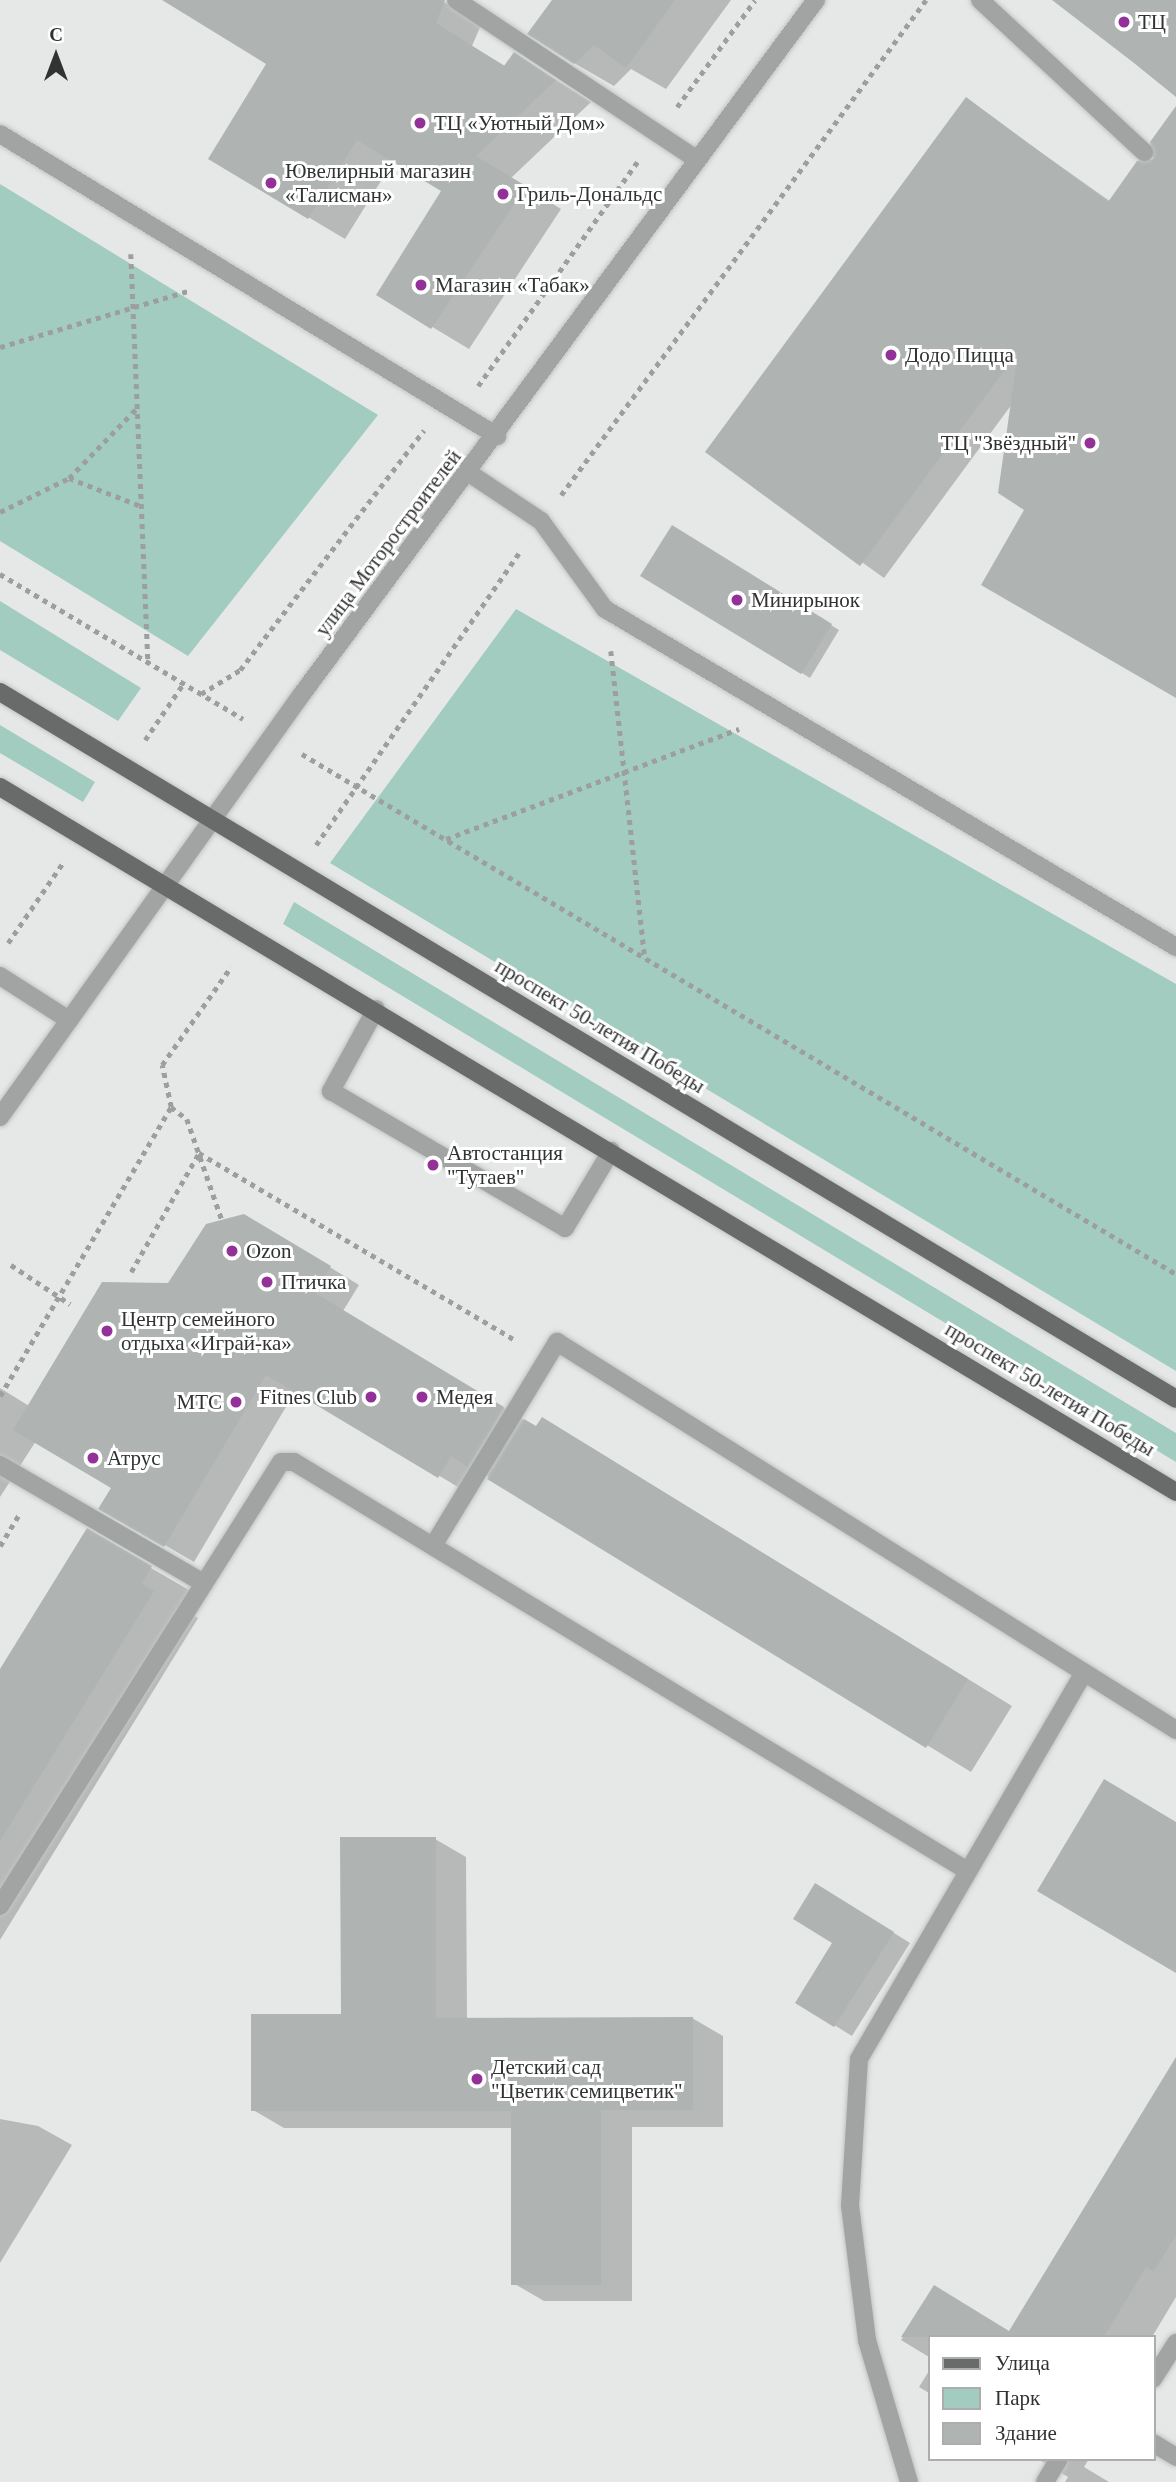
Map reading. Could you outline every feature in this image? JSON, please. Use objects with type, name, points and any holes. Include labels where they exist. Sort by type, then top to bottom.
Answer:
[{"type":"main road","name":"проспект 50-летия Победы","points":[[0,692],[1176,1399]]},
{"type":"main road","name":"проспект 50-летия Победы","points":[[0,787],[376,1009],[1176,1492]]},
{"type":"street","name":"улица Моторостроителей","points":[[0,1117],[272,736],[497,436],[696,159],[816,0]]},
{"type":"street","points":[[980,0],[1144,152]]},
{"type":"street","points":[[465,2],[696,159]]},
{"type":"street","points":[[0,134],[497,436]]},
{"type":"street","points":[[469,473],[541,522],[605,608],[1176,947]]},
{"type":"street","points":[[0,976],[69,1020]]},
{"type":"street","points":[[376,1009],[331,1091],[565,1228],[611,1151]]},
{"type":"street","points":[[433,1546],[557,1342],[1176,1730]]},
{"type":"street","points":[[0,1906],[200,1581],[281,1462],[294,1462],[966,1870]]},
{"type":"street","points":[[0,1465],[200,1581]]},
{"type":"street","points":[[909,2482],[867,2340],[850,2206],[859,2059],[966,1870],[1083,1674]]},
{"type":"street","points":[[1155,2376],[1176,2343]]},
{"type":"street","points":[[1155,2444],[1176,2457]]},
{"type":"street","points":[[1045,2482],[1058,2461]]},
{"type":"path","points":[[200,694],[240,670],[421,431],[459,412],[755,0]]},
{"type":"path","points":[[128,212],[135,307],[148,662]]},
{"type":"path","points":[[0,347],[236,277]]},
{"type":"path","points":[[0,512],[69,478],[137,408]]},
{"type":"path","points":[[69,478],[141,506]]},
{"type":"path","points":[[0,574],[1176,1274]]},
{"type":"path","points":[[605,608],[645,959]]},
{"type":"path","points":[[445,839],[782,713]]},
{"type":"path","points":[[162,1065],[171,1107],[187,1119],[222,1220]]},
{"type":"path","points":[[0,1396],[171,1107]]},
{"type":"path","points":[[131,1272],[199,1153]]},
{"type":"path","points":[[199,1153],[519,1343]]},
{"type":"path","points":[[12,1265],[71,1304]]},
{"type":"green space","points":[[0,184],[378,415],[188,656],[0,541]]},
{"type":"green space","points":[[0,601],[141,688],[118,721],[0,650]]},
{"type":"green space","points":[[516,609],[1176,984],[1176,1371],[330,863]]},
{"type":"green space","points":[[0,725],[95,782],[83,802],[0,753]]},
{"type":"green space","points":[[294,902],[1176,1433],[1176,1462],[283,924]]},
{"type":"building","points":[[162,0],[445,0],[436,23],[504,66],[514,52],[556,80],[476,156],[526,186],[431,329],[376,295],[441,191],[357,140],[308,219],[208,159],[266,64]]},
{"type":"building","points":[[552,0],[675,0],[626,68],[594,45],[574,64],[527,34]]},
{"type":"building","name":"ТЦ","points":[[1052,0],[1176,0],[1176,97],[1134,63]]},
{"type":"building","points":[[966,97],[1108,202],[1137,161],[1153,159],[1150,142],[1176,106],[1176,698],[981,585],[1024,510],[998,493],[1018,352],[860,566],[705,452]]},
{"type":"building","name":"Минирынок","points":[[672,525],[832,624],[801,674],[640,576]]},
{"type":"building","points":[[244,1214],[331,1266],[315,1293],[504,1407],[468,1467],[451,1456],[438,1478],[266,1375],[164,1547],[98,1509],[111,1488],[13,1430],[102,1282],[168,1283],[206,1224]]},
{"type":"building","points":[[542,1417],[968,1679],[926,1748],[487,1479],[524,1419],[536,1426]]},
{"type":"building","points":[[87,1528],[152,1566],[142,1584],[154,1591],[0,1841],[0,1669]]},
{"type":"building","points":[[1104,1779],[1176,1822],[1176,1973],[1037,1891]]},
{"type":"building","points":[[340,1837],[436,1837],[436,2018],[693,2017],[693,2110],[601,2110],[601,2285],[511,2285],[511,2111],[251,2111],[251,2014],[341,2014]]},
{"type":"building","points":[[815,1883],[894,1932],[834,2027],[795,2003],[832,1943],[793,1919]]},
{"type":"building","points":[[1176,2057],[1176,2235],[1154,2271],[1146,2267],[1105,2335],[901,2337],[934,2285],[1009,2331]]},
{"type":"place","name":"ТЦ","points":[[1124,22]]},
{"type":"place","name":"ТЦ «Уютный Дом»","points":[[420,123]]},
{"type":"place","name":"Ювелирный магазин «Талисман»","points":[[271,183]]},
{"type":"place","name":"Гриль-Дональдс","points":[[503,194]]},
{"type":"place","name":"Магазин «Табак»","points":[[421,285]]},
{"type":"place","name":"Додо Пицца","points":[[891,355]]},
{"type":"place","name":"ТЦ \"Звёздный\"","points":[[1090,443]]},
{"type":"place","name":"Минирынок","points":[[737,600]]},
{"type":"place","name":"Автостанция \"Тутаев\"","points":[[433,1165]]},
{"type":"place","name":"Ozon","points":[[232,1251]]},
{"type":"place","name":"Птичка","points":[[267,1282]]},
{"type":"place","name":"Центр семейного отдыха «Играй-ка»","points":[[107,1331]]},
{"type":"place","name":"Fitnes Club","points":[[371,1397]]},
{"type":"place","name":"Медея","points":[[422,1397]]},
{"type":"place","name":"МТС","points":[[236,1402]]},
{"type":"place","name":"Атрус","points":[[93,1458]]},
{"type":"place","name":"Детский сад \"Цветик семицветик\"","points":[[477,2079]]}]
